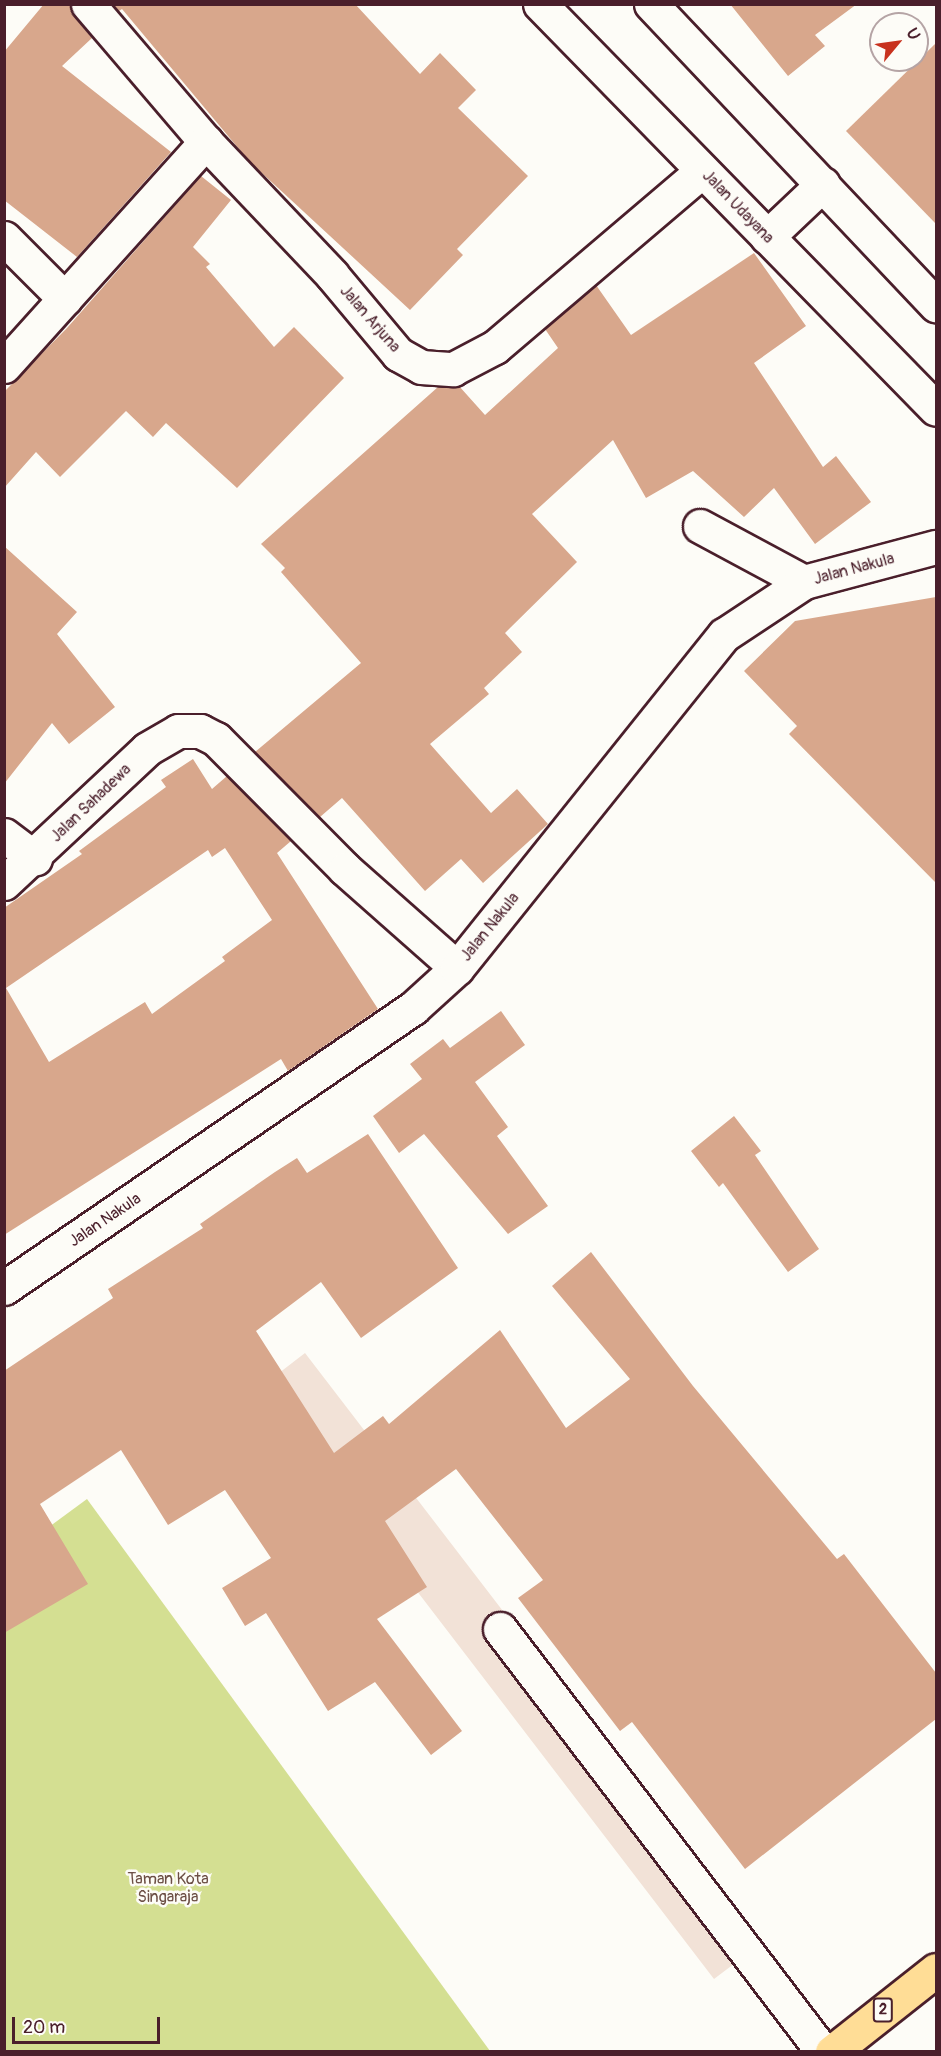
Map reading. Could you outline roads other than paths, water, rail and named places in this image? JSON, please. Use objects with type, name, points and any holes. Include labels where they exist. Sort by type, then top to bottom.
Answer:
[{"type":"highway","name":"2","points":[[831,2052],[936,1970]]},
{"type":"street","name":"Jalan Arjuna","points":[[88,4],[206,142],[332,275],[398,354],[421,367],[453,369],[495,347],[702,171]]},
{"type":"street","name":"Jalan Udayana","points":[[540,4],[936,409]]},
{"type":"street","points":[[651,4],[936,305]]},
{"type":"street","points":[[4,366],[206,142]]},
{"type":"street","points":[[767,237],[823,184]]},
{"type":"street","points":[[4,238],[65,298]]},
{"type":"street","points":[[700,526],[804,582]]},
{"type":"street","name":"Jalan Nakula","points":[[4,1288],[413,1008],[457,968],[724,635],[804,582],[936,547]]},
{"type":"street","name":"Jalan Sahadewa","points":[[4,883],[35,858],[147,749],[178,731],[200,731],[216,739],[345,869],[457,968]]},
{"type":"street","points":[[4,835],[35,858]]},
{"type":"street","points":[[500,1629],[823,2052]]},
{"type":"park label","name":"Taman Kota Singaraja","points":[[168,1888]]}]
